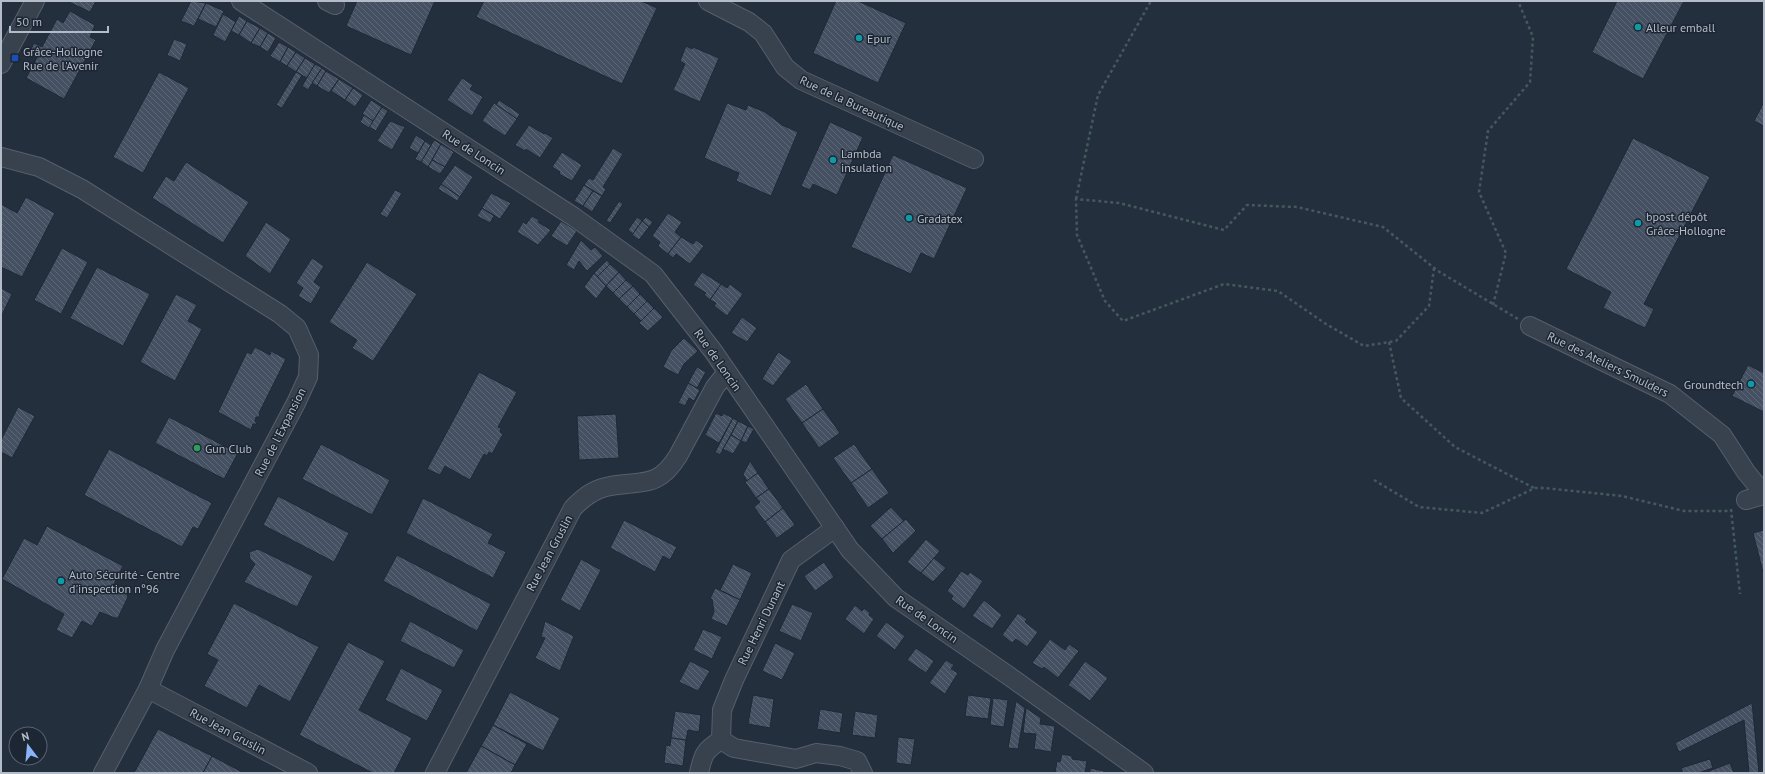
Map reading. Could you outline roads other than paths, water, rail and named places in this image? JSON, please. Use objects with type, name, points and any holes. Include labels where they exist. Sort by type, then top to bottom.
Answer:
[{"type":"street","points":[[1,64],[35,1]]},
{"type":"street","name":"Rue de Loncin","points":[[241,1],[574,217],[653,274],[713,351],[850,550],[896,598],[1144,773]]},
{"type":"street","name":"Rue de la Bureautique","points":[[708,1],[749,22],[763,33],[785,67],[801,80],[974,159]]},
{"type":"street","name":"Rue de l'Expansion","points":[[1,157],[38,167],[82,189],[280,314],[297,328],[309,356],[308,377],[296,403],[165,650],[147,691],[103,773]]},
{"type":"street","name":"Rue des Ateliers Smulders","points":[[1530,326],[1670,394],[1722,435],[1746,472],[1764,494],[1739,503]]},
{"type":"street","name":"Rue Jean Gruslin","points":[[435,773],[572,508],[586,495],[594,491],[606,487],[652,481],[662,476],[672,466],[715,386],[727,372]]},
{"type":"street","name":"Rue Henri Dunant","points":[[721,740],[722,710],[734,680],[791,560],[835,528]]},
{"type":"street","name":"Rue Jean Gruslin","points":[[147,691],[308,773]]},
{"type":"street","points":[[700,773],[702,755],[721,740],[734,748],[796,759],[816,753],[840,756],[858,761],[863,773]]},
{"type":"place","name":"Alleur emball","points":[[1638,27]]},
{"type":"place","name":"Epur","points":[[859,38]]},
{"type":"place","name":"Grâce-Hollogne Rue de l'Avenir","points":[[15,58]]},
{"type":"place","name":"Lambda insulation","points":[[833,160]]},
{"type":"place","name":"Gradatex","points":[[909,218]]},
{"type":"place","name":"bpost dépôt Grâce-Hollogne","points":[[1638,223]]},
{"type":"place","name":"Groundtech","points":[[1751,384]]},
{"type":"place","name":"Gun Club","points":[[197,448]]},
{"type":"place","name":"Auto Sécurité - Centre d'inspection n°96","points":[[61,581]]}]
